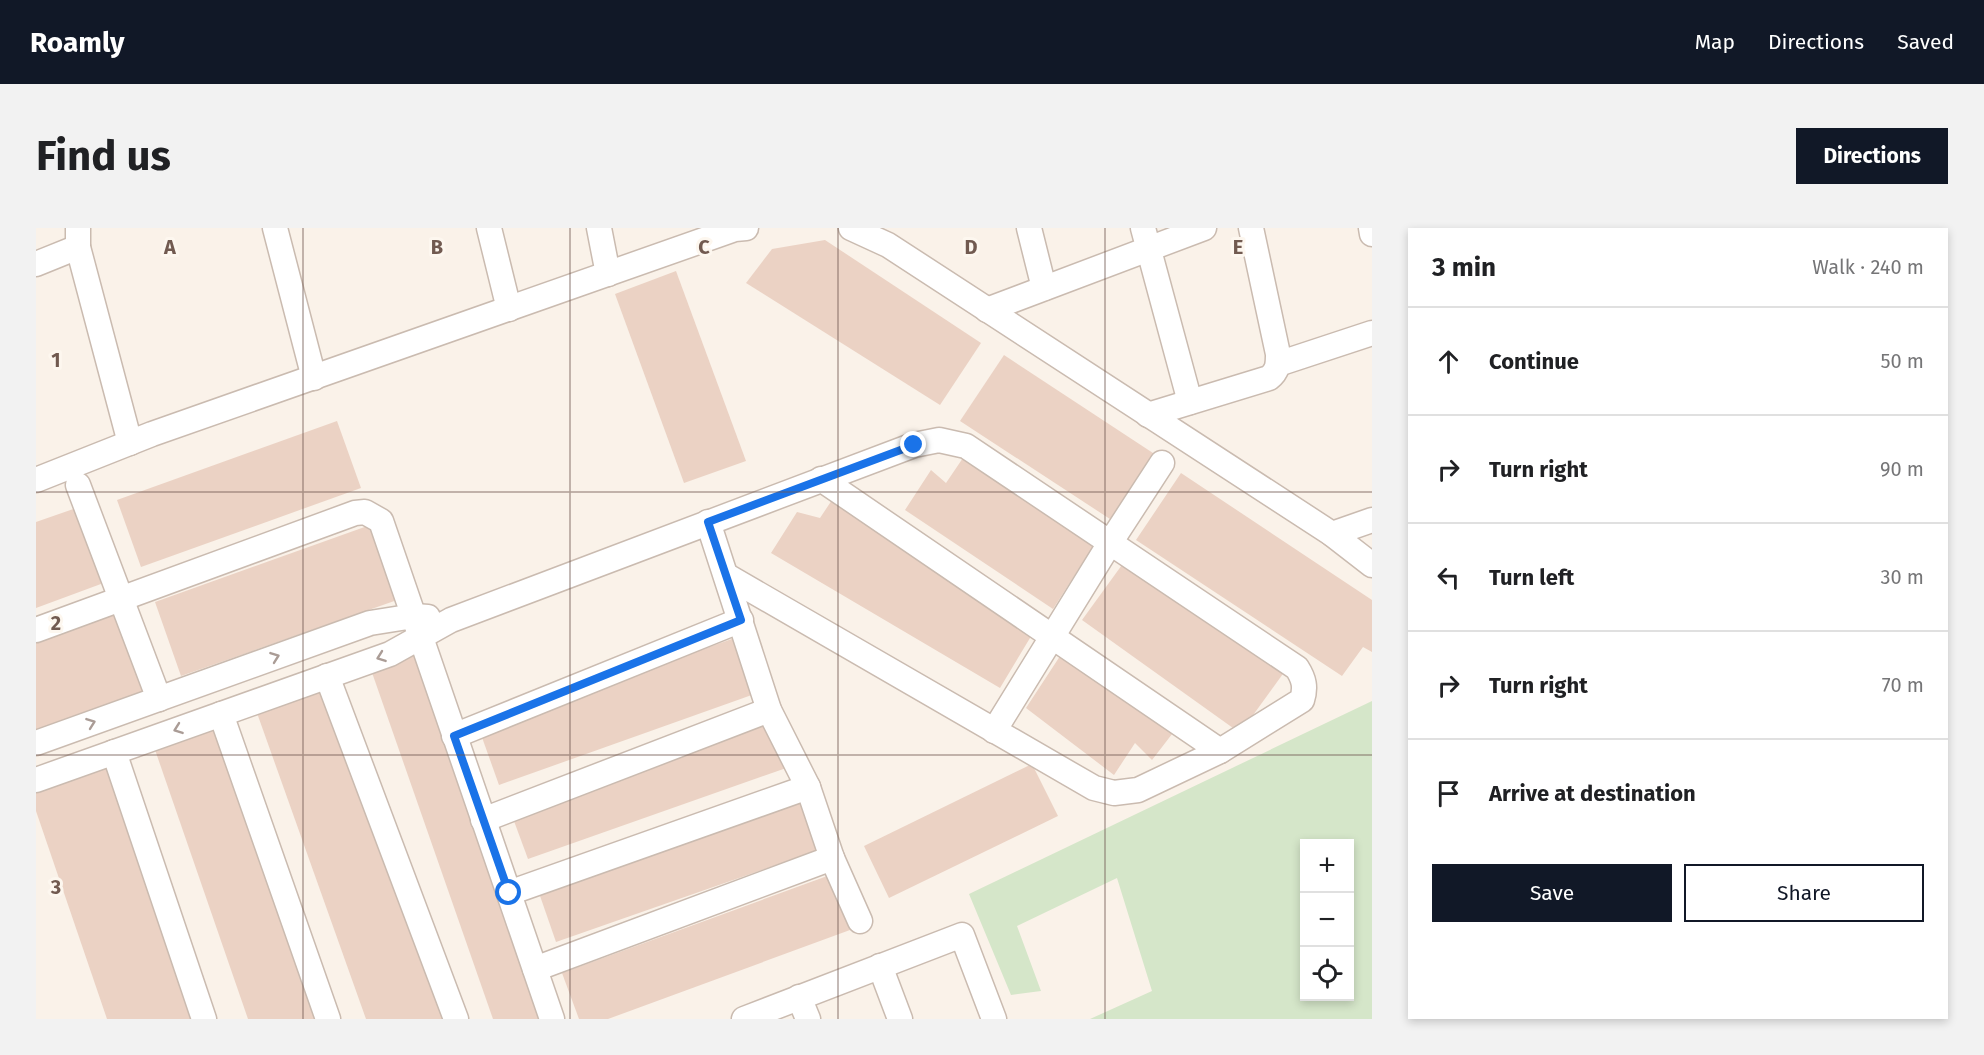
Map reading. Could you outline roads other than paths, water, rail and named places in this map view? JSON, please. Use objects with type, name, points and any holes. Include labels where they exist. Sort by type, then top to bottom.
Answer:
[{"type":"street","points":[[275,228],[314,378]]},
{"type":"street","points":[[489,228],[509,309]]},
{"type":"street","points":[[599,228],[608,274]]},
{"type":"street","points":[[36,480],[130,443],[735,229],[746,228]]},
{"type":"street","points":[[851,228],[888,245],[1332,534],[1372,565]]},
{"type":"street","points":[[1029,228],[1044,288]]},
{"type":"street","points":[[987,310],[1044,288],[1146,238],[1204,228]]},
{"type":"street","points":[[1148,415],[1269,378],[1275,373],[1278,354],[1251,228]]},
{"type":"street","points":[[1371,228],[1372,234]]},
{"type":"street","points":[[36,264],[78,238],[130,443]]},
{"type":"street","points":[[1146,238],[1190,402]]},
{"type":"street","points":[[1278,364],[1372,333]]},
{"type":"street","points":[[36,743],[370,623],[417,626],[451,620],[821,479],[914,445],[939,440],[966,446],[1297,668],[1303,678],[1305,689],[1302,700],[1220,751],[1138,790],[1114,793],[1094,788],[727,576]]},
{"type":"street","points":[[994,731],[1162,463]]},
{"type":"street","points":[[821,479],[1220,751]]},
{"type":"street","points":[[78,485],[159,699]]},
{"type":"street","points":[[36,630],[355,513],[365,512],[381,521],[552,1019]]},
{"type":"street","points":[[1332,534],[1372,520]]},
{"type":"street","points":[[708,522],[769,710],[808,787],[832,858],[860,921]]},
{"type":"street","points":[[454,736],[741,620]]},
{"type":"street","points":[[36,780],[390,654],[417,626]]},
{"type":"street","points":[[327,676],[456,1019]]},
{"type":"street","points":[[483,819],[769,710]]},
{"type":"street","points":[[221,714],[328,1019]]},
{"type":"street","points":[[114,752],[204,1019]]},
{"type":"street","points":[[509,893],[808,787]]},
{"type":"street","points":[[535,969],[832,858]]},
{"type":"street","points":[[744,1019],[804,1008],[880,966],[962,935],[994,1019]]},
{"type":"street","points":[[880,966],[900,1019]]}]
